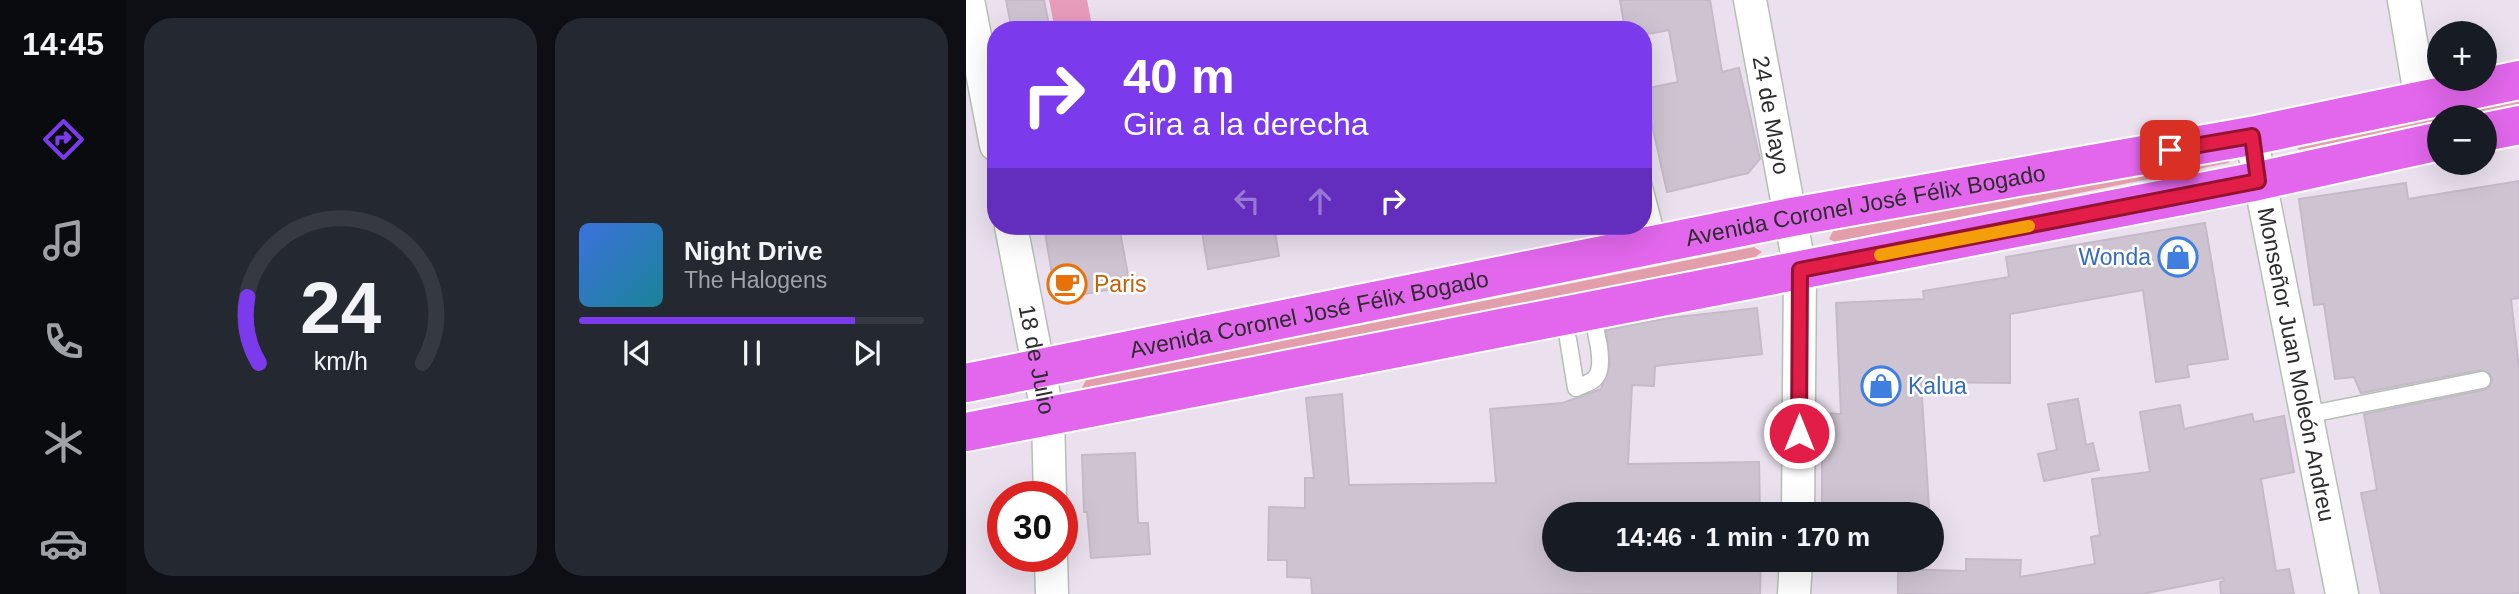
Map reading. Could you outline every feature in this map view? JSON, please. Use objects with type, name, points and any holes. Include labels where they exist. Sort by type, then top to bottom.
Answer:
[{"type":"main road","name":"Avenida Coronel José Félix Bogado","points":[[966,383],[1792,217],[2252,136],[2519,80]]},
{"type":"main road","points":[[2497,130],[2519,125]]},
{"type":"main road","points":[[966,432],[1579,325],[1800,270],[2258,181],[2427,144]]},
{"type":"street","points":[[968,0],[987,105]]},
{"type":"street","name":"24 de Mayo","points":[[1750,0],[1800,270],[1798,502]]},
{"type":"street","points":[[2404,0],[2421,101]]},
{"type":"street","name":"Monseñor Juan Moleón Andreu","points":[[2252,136],[2258,181],[2342,594]]},
{"type":"street","name":"18 de Julio","points":[[1013,235],[1048,416],[1050,481]]},
{"type":"street","points":[[1052,572],[1052,594]]},
{"type":"street","points":[[1794,594],[1795,572]]},
{"type":"lane","points":[[1652,217],[1659,244]]},
{"type":"lane","points":[[2306,415],[2482,380]]},
{"type":"shaded area","points":[[1049,0],[1087,0],[1091,21],[1053,21]]},
{"type":"shaded area","points":[[2519,98],[2519,106],[2497,110],[2497,105],[2486,105]]},
{"type":"shaded area","points":[[2427,118],[2427,124],[2299,150],[2295,146]]},
{"type":"shaded area","points":[[2226,153],[2233,158],[2228,163],[1835,242],[1829,239],[1833,231]]},
{"type":"shaded area","points":[[1754,247],[1762,252],[1755,257],[1088,391],[1082,388],[1086,380]]},
{"type":"building","points":[[1006,0],[1044,0],[1048,21],[1010,21]]},
{"type":"building","points":[[1620,0],[1710,0],[1722,72],[1739,68],[1760,159],[1748,173],[1667,192],[1652,125],[1652,87],[1678,82],[1669,30],[1652,33],[1652,21],[1624,21]]},
{"type":"building","points":[[2519,181],[2519,298],[2511,299],[2519,368],[2519,594],[2381,594],[2361,493],[2377,490],[2364,414],[2484,390],[2489,387],[2492,379],[2489,373],[2480,370],[2361,393],[2354,377],[2335,379],[2324,304],[2314,305],[2299,199],[2406,183],[2408,199]]},
{"type":"building","points":[[2205,223],[2228,359],[2187,365],[2189,377],[2156,382],[2143,290],[2010,314],[2010,383],[1921,382],[1929,502],[1822,502],[1822,413],[1841,414],[1836,303],[1924,299],[1923,291],[2009,277],[2006,257]]},
{"type":"building","points":[[1045,235],[1121,235],[1130,286],[1056,299]]},
{"type":"building","points":[[1202,235],[1276,235],[1279,256],[1208,269]]},
{"type":"building","points":[[1757,308],[1762,354],[1655,366],[1654,386],[1632,385],[1628,464],[1759,462],[1760,502],[1542,502],[1542,572],[1761,572],[1760,594],[1312,594],[1311,578],[1287,577],[1287,560],[1268,560],[1269,507],[1305,508],[1305,478],[1314,478],[1306,398],[1342,394],[1349,485],[1496,483],[1490,409],[1563,403],[1601,389],[1610,365],[1606,330],[1669,318]]},
{"type":"building","points":[[2078,399],[2086,445],[2093,443],[2099,470],[2044,481],[2038,454],[2057,450],[2048,404]]},
{"type":"building","points":[[2180,405],[2184,429],[2252,414],[2254,422],[2284,416],[2294,472],[2261,479],[2276,571],[2289,569],[2294,594],[2221,594],[2220,582],[2224,581],[2223,578],[2142,594],[1898,594],[1898,572],[1966,571],[1966,559],[2021,560],[2020,577],[2095,564],[2091,537],[2100,535],[2092,479],[2150,472],[2140,412]]},
{"type":"building","points":[[1135,453],[1138,523],[1148,523],[1150,554],[1091,558],[1087,512],[1084,512],[1082,455]]},
{"type":"slow traffic","points":[[1880,255],[2029,226]]},
{"type":"place","name":"Wonda","points":[[2178,257]]},
{"type":"place","name":"Paris","points":[[1067,284]]},
{"type":"place","name":"Kalua","points":[[1881,386]]},
{"type":"route","points":[[1799,433],[1800,270],[2258,181],[2252,136],[2170,150]]}]
